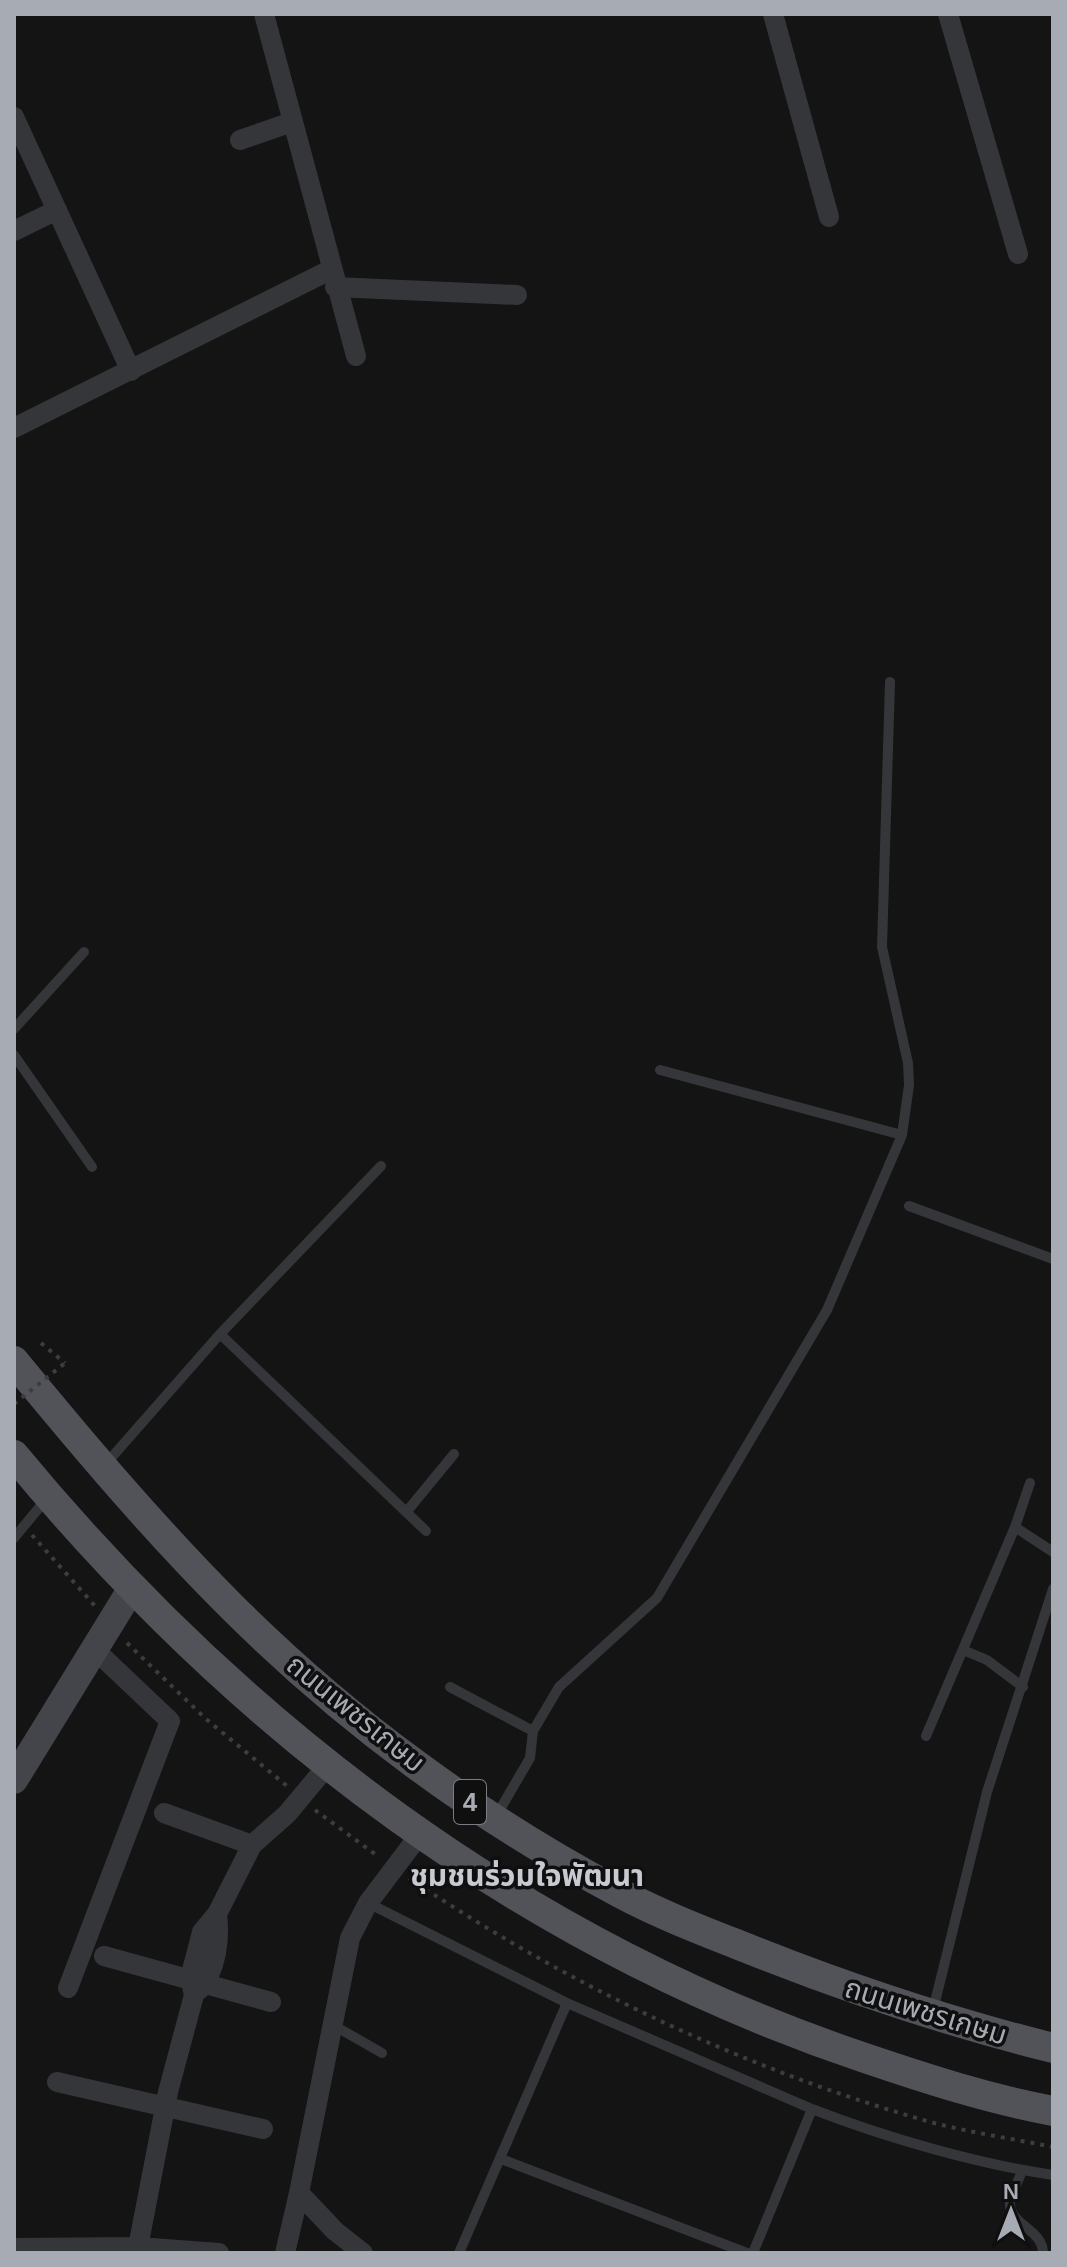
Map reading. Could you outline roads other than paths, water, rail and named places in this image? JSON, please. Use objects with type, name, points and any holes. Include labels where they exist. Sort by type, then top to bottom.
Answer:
[{"type":"main road","name":"ถนนเพชรเกษม","points":[[14,1361],[102,1467],[222,1597],[305,1675],[494,1819],[622,1894],[850,1989],[931,2016],[1053,2048]]},
{"type":"main road","name":"ถนนเพชรเกษม","points":[[14,1455],[48,1497],[132,1588],[242,1693],[327,1766],[420,1834],[545,1914],[734,2009],[808,2039],[928,2079],[1053,2111]]},
{"type":"street","points":[[264,14],[332,278],[356,356]]},
{"type":"street","points":[[773,14],[829,217]]},
{"type":"street","points":[[948,14],[1018,254]]},
{"type":"street","points":[[14,117],[131,371]]},
{"type":"street","points":[[240,140],[292,122]]},
{"type":"street","points":[[14,231],[57,210]]},
{"type":"street","points":[[14,428],[332,278],[517,295]]},
{"type":"street","points":[[17,1768],[132,1588]]},
{"type":"street","points":[[68,1988],[170,1721],[93,1648]]},
{"type":"street","points":[[138,2247],[166,2108],[197,1985],[202,1932],[217,1914],[252,1845],[287,1814],[327,1766]]},
{"type":"street","points":[[164,1813],[252,1845]]},
{"type":"street","points":[[285,2253],[350,1938],[368,1903],[420,1834]]},
{"type":"street","points":[[104,1956],[197,1985],[271,2002]]},
{"type":"street","points":[[57,2082],[263,2129]]},
{"type":"street","points":[[299,2193],[335,2231],[363,2253]]},
{"type":"street","points":[[14,2248],[138,2247],[219,2253]]},
{"type":"lane","points":[[494,1819],[530,1758],[533,1731],[559,1687],[657,1598],[827,1310],[902,1135],[909,1085],[908,1063],[882,947],[890,682]]},
{"type":"lane","points":[[14,1029],[84,952]]},
{"type":"lane","points":[[14,1055],[92,1167]]},
{"type":"lane","points":[[660,1070],[902,1135]]},
{"type":"lane","points":[[102,1467],[220,1334],[381,1166]]},
{"type":"lane","points":[[909,1206],[1053,1259]]},
{"type":"lane","points":[[220,1334],[408,1510],[426,1531]]},
{"type":"lane","points":[[408,1510],[454,1454]]},
{"type":"lane","points":[[926,1736],[1015,1527],[1030,1483]]},
{"type":"lane","points":[[14,1538],[48,1497]]},
{"type":"lane","points":[[1015,1527],[1053,1552]]},
{"type":"lane","points":[[931,2016],[987,1792],[1053,1589]]},
{"type":"lane","points":[[963,1650],[987,1660],[1023,1687]]},
{"type":"lane","points":[[450,1687],[533,1731]]},
{"type":"lane","points":[[368,1903],[567,2003],[812,2109],[848,2123],[1022,2171],[1053,2175]]},
{"type":"lane","points":[[459,2253],[567,2003]]},
{"type":"lane","points":[[333,2025],[382,2053]]},
{"type":"lane","points":[[501,2159],[750,2253],[812,2109]]},
{"type":"lane","points":[[1022,2171],[1010,2202],[1011,2210],[1040,2237],[1043,2253]]},
{"type":"district","name":"ชุมชนร่วมใจพัฒนา","points":[[527,1876]]}]
